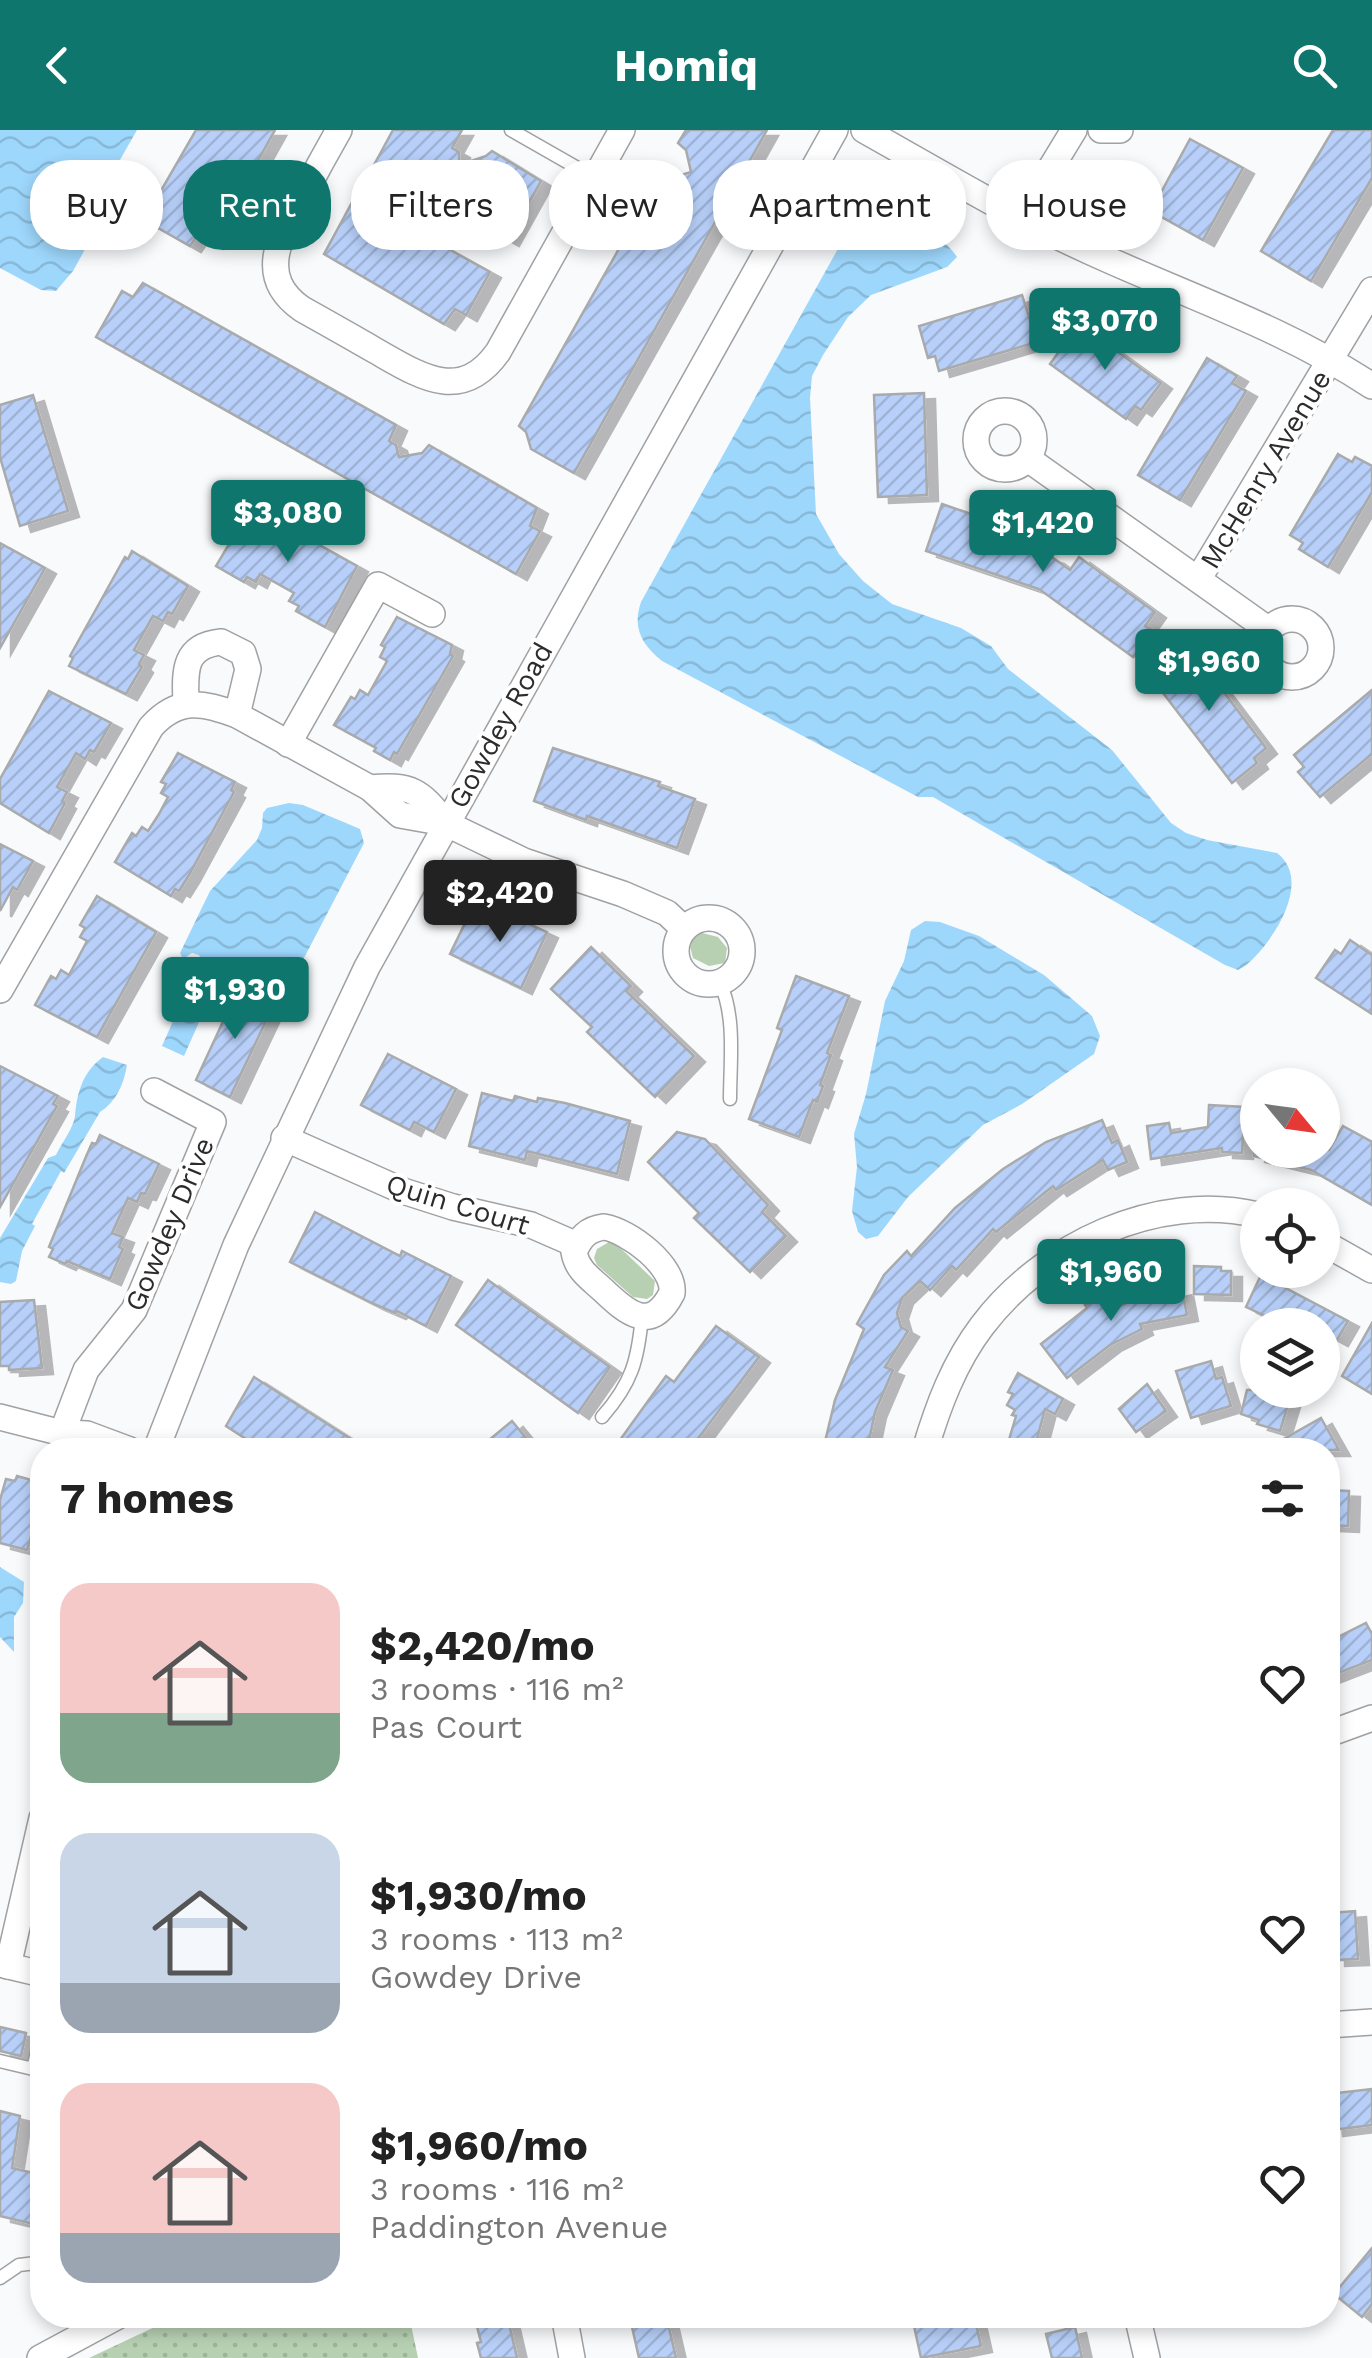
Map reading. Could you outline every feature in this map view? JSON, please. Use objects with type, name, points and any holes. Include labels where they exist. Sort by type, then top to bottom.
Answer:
[{"type":"street","points":[[339,130],[280,235],[275,262],[280,283],[302,308],[430,380],[460,380],[480,373],[488,365],[554,250]]},
{"type":"street","points":[[605,160],[622,130]]},
{"type":"street","name":"Gowdey Road","points":[[161,1438],[236,1245],[359,982],[444,823],[834,130]]},
{"type":"street","points":[[864,130],[986,198]]},
{"type":"street","points":[[1056,160],[1074,130]]},
{"type":"street","points":[[1102,130],[1120,130]]},
{"type":"street","points":[[1087,250],[1272,328],[1372,386]]},
{"type":"street","name":"McHenry Avenue","points":[[1199,578],[1372,290]]},
{"type":"street","points":[[1028,459],[1270,630]]},
{"type":"street","points":[[288,744],[378,585],[432,614]]},
{"type":"street","points":[[186,705],[189,659],[196,649],[221,642],[243,653],[248,669],[238,715]]},
{"type":"street","points":[[0,990],[145,736],[172,708],[186,705],[238,715],[370,788],[392,786],[424,795],[444,823],[524,861],[623,894],[666,913],[684,929]]},
{"type":"street","points":[[703,918],[714,918],[733,928],[742,948],[742,958],[730,977],[720,982],[699,983],[682,970],[676,949],[684,929],[703,918]]},
{"type":"street","name":"Gowdey Drive","points":[[73,1438],[86,1370],[134,1310],[212,1122],[154,1091]]},
{"type":"street","name":"Quin Court","points":[[284,1138],[403,1190],[453,1207],[532,1225],[577,1244]]},
{"type":"street","points":[[930,1438],[948,1384],[982,1326],[1010,1295],[1048,1263],[1086,1240],[1156,1215],[1216,1208],[1240,1212]]},
{"type":"street","points":[[593,1228],[619,1229],[670,1274],[673,1287],[667,1302],[658,1311],[642,1316],[626,1312],[580,1269],[574,1252],[593,1228]]},
{"type":"street","points":[[1340,1252],[1372,1270]]},
{"type":"street","points":[[0,1417],[60,1438]]},
{"type":"street","points":[[1340,1730],[1372,1718]]},
{"type":"street","points":[[30,1864],[4,1965],[30,1971]]},
{"type":"street","points":[[1340,2023],[1372,2022]]},
{"type":"street","points":[[40,2358],[74,2328]]},
{"type":"street","points":[[566,2328],[572,2358]]},
{"type":"street","points":[[1140,2328],[1147,2358]]},
{"type":"lane","points":[[511,130],[564,160]]},
{"type":"lane","points":[[720,982],[726,994],[729,1025],[730,1099]]},
{"type":"lane","points":[[602,1417],[622,1394],[637,1361],[642,1316]]},
{"type":"lane","points":[[0,2062],[30,2068]]},
{"type":"lane","points":[[0,2278],[18,2265],[30,2264]]},
{"type":"green space","points":[[694,931],[718,937],[727,948],[725,963],[709,966],[693,958],[687,935]]},
{"type":"green space","points":[[615,1243],[655,1281],[653,1295],[647,1299],[633,1297],[597,1265],[597,1249]]},
{"type":"green space","points":[[152,2328],[412,2328],[418,2358],[89,2358]]},
{"type":"water","points":[[0,130],[137,130],[120,160],[30,160],[30,250],[85,250],[56,291],[41,290],[0,268]]},
{"type":"water","points":[[837,250],[952,250],[957,257],[947,267],[871,295],[848,317],[812,376],[816,514],[839,554],[863,581],[892,604],[961,628],[991,646],[1008,669],[1112,750],[1171,823],[1207,840],[1277,853],[1287,865],[1291,879],[1285,912],[1267,943],[1245,966],[1238,970],[1225,965],[933,797],[918,797],[662,661],[649,649],[638,628],[641,602]]},
{"type":"water","points":[[289,803],[360,829],[364,843],[292,981],[282,987],[237,979],[230,967],[209,964],[199,955],[192,953],[183,959],[180,953],[210,891],[257,840],[263,813],[267,808]]},
{"type":"water","points":[[925,921],[940,922],[979,936],[1044,975],[1092,1016],[1100,1036],[1094,1054],[1022,1104],[983,1125],[908,1197],[878,1236],[866,1239],[858,1232],[852,1211],[857,1167],[854,1134],[885,1001],[904,961],[911,930]]},
{"type":"water","points":[[186,992],[212,1004],[208,1012],[204,1011],[184,1056],[162,1046]]},
{"type":"water","points":[[103,1057],[127,1065],[121,1086],[100,1112],[64,1173],[61,1171],[32,1224],[35,1226],[22,1251],[16,1281],[0,1282],[0,1238],[48,1158],[56,1155],[74,1121],[82,1084]]},
{"type":"water","points":[[0,1567],[24,1582],[23,1603],[14,1617],[14,1652],[0,1637]]},
{"type":"building","points":[[196,130],[275,130],[258,160],[183,160],[183,242],[163,231],[163,187]]},
{"type":"building","points":[[393,130],[462,130],[452,148],[459,152],[459,160],[377,160]]},
{"type":"building","points":[[686,130],[767,130],[750,160],[713,160],[713,226],[574,473],[531,449],[526,432],[519,426],[618,250],[693,250],[693,160],[688,160],[686,150],[678,143]]},
{"type":"building","points":[[1333,130],[1372,130],[1372,178],[1311,281],[1261,251]]},
{"type":"building","points":[[1190,139],[1243,168],[1203,240],[1163,218],[1163,189]]},
{"type":"building","points":[[492,151],[507,160],[474,160],[486,156]]},
{"type":"building","points":[[529,174],[541,181],[529,202]]},
{"type":"building","points":[[351,204],[351,250],[450,250],[490,272],[466,315],[455,309],[444,324],[324,254],[331,250],[331,241]]},
{"type":"building","points":[[143,283],[396,425],[389,441],[396,445],[399,457],[422,453],[429,445],[537,508],[530,526],[540,531],[516,574],[96,337],[122,291],[133,297]]},
{"type":"building","points":[[1022,295],[1037,342],[939,371],[935,356],[928,358],[919,326]]},
{"type":"building","points":[[1079,324],[1161,383],[1141,410],[1135,406],[1126,419],[1050,364]]},
{"type":"building","points":[[1207,358],[1237,376],[1232,383],[1246,391],[1180,500],[1138,475]]},
{"type":"building","points":[[924,393],[927,495],[878,497],[874,395]]},
{"type":"building","points":[[33,395],[68,511],[20,526],[0,457],[0,405]]},
{"type":"building","points":[[1338,454],[1372,466],[1372,492],[1328,567],[1299,549],[1303,543],[1290,535]]},
{"type":"building","points":[[942,504],[1038,537],[1033,552],[1053,558],[1070,570],[1079,557],[1155,612],[1145,626],[1152,630],[1133,657],[1039,589],[926,551]]},
{"type":"building","points":[[251,507],[357,566],[325,627],[296,611],[299,606],[289,601],[294,593],[278,584],[260,574],[256,582],[247,577],[244,582],[216,566]]},
{"type":"building","points":[[0,543],[45,568],[0,648]]},
{"type":"building","points":[[132,551],[188,586],[172,614],[168,612],[163,621],[153,616],[134,650],[144,655],[139,664],[142,667],[126,694],[69,666],[73,658],[70,656]]},
{"type":"building","points":[[397,617],[452,645],[453,656],[390,760],[334,725],[351,697],[355,699],[360,690],[368,695],[387,661],[380,657],[385,647],[381,645]]},
{"type":"building","points":[[1189,646],[1266,748],[1254,758],[1257,763],[1232,783],[1150,676]]},
{"type":"building","points":[[1372,690],[1372,754],[1320,797],[1298,772],[1304,767],[1294,755]]},
{"type":"building","points":[[49,691],[111,723],[94,752],[90,750],[85,759],[76,753],[57,787],[67,792],[49,833],[0,803],[0,779]]},
{"type":"building","points":[[553,748],[660,782],[658,786],[695,799],[677,848],[534,801]]},
{"type":"building","points":[[178,753],[235,782],[231,790],[234,792],[189,875],[171,896],[115,862],[132,833],[136,836],[142,827],[148,831],[159,814],[168,797],[161,793],[166,784],[161,782]]},
{"type":"building","points":[[0,844],[33,861],[0,911]]},
{"type":"building","points":[[97,896],[156,932],[97,1037],[35,1005],[51,976],[56,979],[61,970],[69,975],[87,941],[80,937],[85,928],[80,925]]},
{"type":"building","points":[[489,906],[547,932],[521,988],[450,954],[469,915],[482,921]]},
{"type":"building","points":[[1350,940],[1372,955],[1372,1014],[1316,978],[1335,950],[1341,954]]},
{"type":"building","points":[[591,947],[631,986],[626,991],[694,1056],[655,1097],[587,1032],[592,1027],[551,989]]},
{"type":"building","points":[[796,976],[849,996],[827,1053],[831,1055],[820,1085],[823,1086],[817,1102],[813,1100],[799,1137],[749,1119],[782,1030],[777,1028]]},
{"type":"building","points":[[239,987],[274,1004],[230,1097],[196,1080]]},
{"type":"building","points":[[388,1054],[456,1089],[434,1132],[414,1122],[410,1130],[361,1105]]},
{"type":"building","points":[[0,1066],[58,1096],[53,1104],[57,1106],[0,1207]]},
{"type":"building","points":[[482,1093],[513,1101],[515,1096],[565,1103],[630,1121],[617,1174],[527,1151],[525,1160],[469,1146]]},
{"type":"building","points":[[1209,1105],[1240,1107],[1240,1153],[1222,1152],[1222,1148],[1151,1159],[1147,1126],[1169,1123],[1171,1133],[1208,1127]]},
{"type":"building","points":[[1102,1120],[1112,1143],[1118,1140],[1127,1162],[1108,1170],[1103,1160],[1056,1190],[1053,1186],[996,1232],[993,1229],[956,1270],[952,1266],[930,1290],[920,1281],[902,1298],[897,1313],[901,1327],[908,1331],[885,1367],[893,1370],[875,1412],[870,1438],[826,1438],[835,1400],[864,1329],[857,1324],[884,1275],[907,1251],[911,1256],[955,1208],[1003,1169],[1046,1142]]},
{"type":"building","points":[[1343,1126],[1372,1142],[1372,1205],[1303,1168],[1340,1168]]},
{"type":"building","points":[[677,1132],[705,1139],[768,1205],[762,1212],[786,1236],[750,1272],[694,1218],[699,1213],[648,1162]]},
{"type":"building","points":[[100,1135],[159,1164],[145,1194],[141,1193],[137,1202],[128,1198],[112,1233],[123,1237],[119,1247],[123,1249],[110,1279],[49,1257],[53,1249],[49,1247],[85,1159]]},
{"type":"building","points":[[315,1212],[400,1256],[402,1251],[451,1276],[426,1326],[290,1262]]},
{"type":"building","points":[[1194,1266],[1231,1271],[1231,1295],[1194,1294]]},
{"type":"building","points":[[1159,1275],[1163,1293],[1182,1289],[1187,1315],[1140,1324],[1142,1329],[1110,1345],[1067,1378],[1041,1344],[1087,1308],[1085,1305],[1106,1295],[1112,1309],[1141,1297],[1138,1279]]},
{"type":"building","points":[[488,1280],[610,1367],[578,1413],[456,1325]]},
{"type":"building","points":[[1255,1288],[1286,1288],[1323,1308],[1248,1308]]},
{"type":"building","points":[[34,1300],[42,1368],[9,1370],[9,1366],[0,1366],[0,1302]]},
{"type":"building","points":[[1340,1317],[1348,1321],[1340,1335]]},
{"type":"building","points":[[1372,1323],[1372,1394],[1342,1376]]},
{"type":"building","points":[[716,1326],[759,1357],[698,1438],[621,1438],[666,1376],[674,1382]]},
{"type":"building","points":[[1211,1361],[1216,1379],[1222,1377],[1231,1406],[1191,1418],[1176,1371]]},
{"type":"building","points":[[1018,1373],[1063,1399],[1055,1414],[1045,1409],[1037,1438],[1010,1438],[1016,1416],[1012,1415],[1015,1410],[1007,1405],[1013,1394],[1008,1392]]},
{"type":"building","points":[[254,1377],[349,1438],[244,1438],[226,1426]]},
{"type":"building","points":[[1147,1384],[1166,1411],[1136,1432],[1119,1409]]},
{"type":"building","points":[[1242,1408],[1287,1408],[1280,1431],[1241,1414]]},
{"type":"building","points":[[1321,1418],[1332,1438],[1285,1438]]},
{"type":"building","points":[[512,1421],[526,1438],[491,1438]]},
{"type":"building","points":[[17,1476],[30,1480],[27,1550],[0,1543],[0,1500],[6,1479],[15,1481]]},
{"type":"building","points":[[1340,1491],[1349,1491],[1348,1526],[1340,1526]]},
{"type":"building","points":[[1366,1623],[1372,1634],[1372,1660],[1340,1672],[1340,1636]]},
{"type":"building","points":[[1355,1911],[1358,1959],[1340,1960],[1340,1912]]},
{"type":"building","points":[[0,2027],[26,2033],[21,2056],[0,2051]]},
{"type":"building","points":[[1372,2089],[1372,2125],[1340,2129],[1340,2093]]},
{"type":"building","points":[[0,2111],[20,2116],[12,2168],[30,2172],[30,2223],[0,2216]]},
{"type":"building","points":[[1372,2248],[1372,2304],[1362,2317],[1340,2299],[1340,2287]]},
{"type":"building","points":[[477,2328],[510,2328],[517,2358],[481,2358],[477,2343],[481,2342]]},
{"type":"building","points":[[632,2328],[669,2328],[676,2358],[639,2358]]},
{"type":"building","points":[[914,2328],[977,2328],[981,2346],[921,2358]]},
{"type":"building","points":[[1075,2328],[1082,2358],[1052,2358],[1046,2334]]}]
